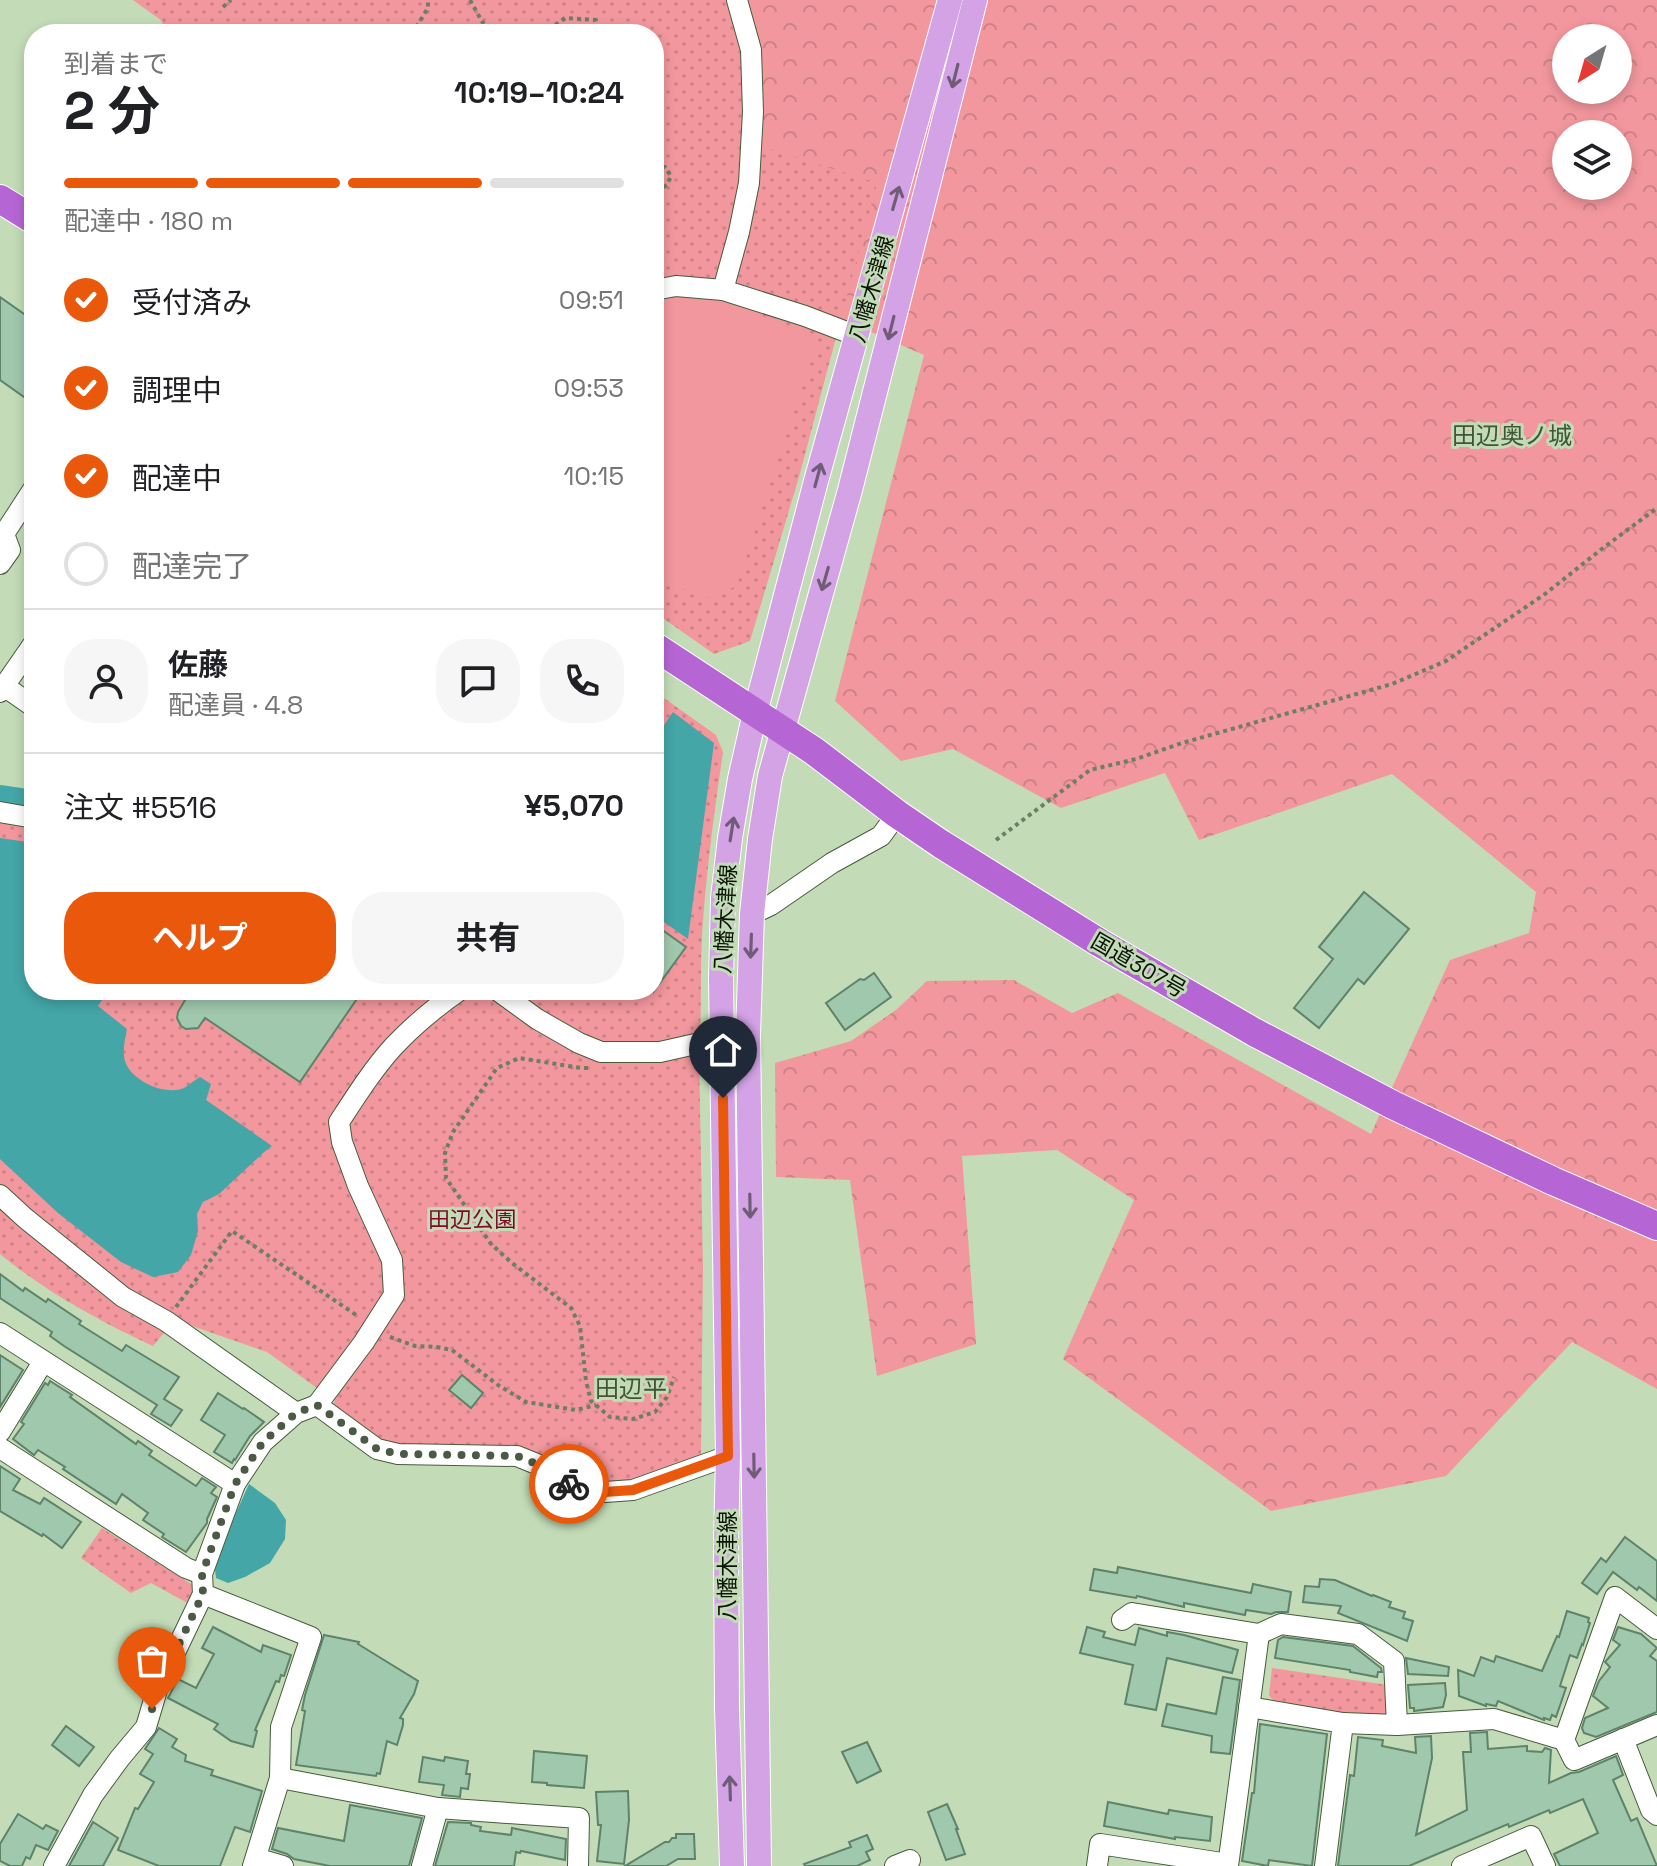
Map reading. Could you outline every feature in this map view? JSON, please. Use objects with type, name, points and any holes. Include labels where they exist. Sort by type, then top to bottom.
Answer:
[{"type":"highway","points":[[0,199],[24,214]]},
{"type":"highway","name":"国道307号","points":[[664,653],[814,751],[941,844],[1046,910],[1254,1032],[1393,1105],[1553,1181],[1657,1226]]},
{"type":"main road","name":"八幡木津線","points":[[732,1866],[727,1708],[723,898],[732,823],[755,713],[950,0]]},
{"type":"main road","name":"八幡木津線","points":[[759,1866],[748,1035],[752,914],[767,791],[850,490],[975,0]]},
{"type":"street","points":[[723,290],[749,183],[753,112],[751,50],[737,0]]},
{"type":"street","points":[[664,288],[676,286],[723,290],[857,336]]},
{"type":"street","points":[[0,564],[10,550],[4,534],[24,503]]},
{"type":"street","points":[[24,657],[2,689],[24,701]]},
{"type":"street","points":[[0,812],[24,816]]},
{"type":"street","points":[[752,914],[881,836],[897,814]]},
{"type":"street","points":[[54,1866],[93,1795],[146,1727],[157,1690],[202,1584],[235,1484],[263,1442],[296,1413],[317,1405],[394,1295],[392,1260],[358,1186],[342,1142],[339,1122],[372,1072],[394,1046],[446,1000]]},
{"type":"street","points":[[511,1000],[537,1019],[601,1052],[660,1052],[722,1038]]},
{"type":"street","points":[[0,1195],[123,1297],[166,1321],[296,1413]]},
{"type":"street","points":[[0,1333],[235,1484]]},
{"type":"street","points":[[0,1432],[43,1362]]},
{"type":"street","points":[[317,1405],[377,1449],[398,1454],[517,1456],[539,1465],[557,1481],[605,1492],[633,1490],[728,1456]]},
{"type":"street","points":[[0,1448],[186,1568],[202,1584],[311,1637],[281,1727],[280,1778],[255,1862],[283,1866]]},
{"type":"street","points":[[1657,1629],[1615,1597],[1564,1740],[1574,1760],[1657,1725]]},
{"type":"street","points":[[1122,1620],[1132,1613],[1259,1634],[1281,1624],[1358,1634],[1394,1661],[1397,1725]]},
{"type":"street","points":[[1097,1866],[1100,1844],[1228,1865],[1259,1634]]},
{"type":"street","points":[[1249,1707],[1343,1723],[1397,1725],[1494,1719],[1564,1740]]},
{"type":"street","points":[[1325,1866],[1343,1723]]},
{"type":"street","points":[[1623,1739],[1651,1810],[1657,1815]]},
{"type":"street","points":[[280,1778],[438,1808],[579,1818],[578,1866]]},
{"type":"street","points":[[422,1866],[438,1808]]},
{"type":"street","points":[[1462,1866],[1531,1836],[1545,1866]]},
{"type":"path","points":[[223,7],[231,0]]},
{"type":"path","points":[[418,24],[428,8],[428,0]]},
{"type":"path","points":[[470,0],[485,24]]},
{"type":"path","points":[[556,24],[565,18],[596,20],[597,24]]},
{"type":"path","points":[[664,167],[671,176],[664,187]]},
{"type":"path","points":[[996,840],[1090,770],[1392,684],[1446,661],[1545,594],[1657,508]]},
{"type":"path","points":[[601,1052],[595,1067],[581,1068],[519,1058],[497,1068],[453,1132],[445,1153],[446,1178],[491,1244],[571,1308],[580,1326],[591,1401],[610,1417],[633,1419],[655,1412],[667,1397],[674,1377]]},
{"type":"green space","points":[[133,0],[731,0],[740,26],[746,141],[877,183],[799,477],[750,641],[714,654],[664,619],[664,24],[166,24]]},
{"type":"green space","points":[[156,0],[1657,0],[1657,1389],[1572,1342],[1446,1476],[1271,1511],[1063,1359],[1134,1200],[1057,1150],[962,1156],[976,1344],[877,1376],[850,1180],[776,1177],[775,1063],[851,1041],[896,1010],[927,981],[1014,980],[1072,1013],[1118,993],[1371,1134],[1450,960],[1529,933],[1536,892],[1392,774],[1199,840],[1165,773],[1061,808],[953,749],[901,761],[835,701],[924,355],[714,264],[664,72],[664,24],[162,24]]},
{"type":"green space","points":[[674,293],[732,301],[802,331],[816,341],[737,586],[702,600],[664,578],[664,294]]},
{"type":"green space","name":"田辺公園","points":[[664,698],[716,735],[723,752],[701,950],[701,1458],[638,1481],[606,1484],[561,1473],[530,1453],[384,1446],[331,1408],[335,1401],[267,1352],[195,1327],[177,1317],[153,1346],[74,1305],[0,1254],[0,808],[24,812],[24,1000],[664,1000]]},
{"type":"green space","points":[[102,1528],[199,1589],[193,1606],[151,1583],[131,1593],[81,1558]]},
{"type":"green space","points":[[1272,1668],[1395,1686],[1397,1725],[1282,1713],[1269,1695]]},
{"type":"water","points":[[673,712],[714,743],[688,939],[664,922],[664,725]]},
{"type":"water","points":[[0,838],[24,842],[24,1000],[102,1000],[98,1006],[127,1029],[124,1057],[134,1075],[150,1085],[168,1090],[184,1088],[200,1077],[211,1084],[206,1100],[272,1146],[219,1194],[203,1202],[197,1214],[198,1231],[191,1255],[178,1272],[153,1277],[121,1262],[58,1213],[0,1159]]},
{"type":"water","points":[[249,1484],[275,1503],[286,1520],[285,1539],[270,1563],[228,1583],[216,1578],[214,1562]]},
{"type":"building","points":[[0,297],[24,314],[24,397],[0,380]]},
{"type":"building","points":[[1364,892],[1409,929],[1364,984],[1358,979],[1319,1028],[1294,1008],[1333,959],[1319,947]]},
{"type":"building","points":[[664,931],[686,947],[664,977]]},
{"type":"building","points":[[874,973],[891,997],[845,1030],[826,1003]]},
{"type":"building","points":[[185,1000],[356,1000],[300,1082],[205,1018],[198,1028],[186,1029],[177,1018]]},
{"type":"building","points":[[0,1274],[23,1291],[25,1288],[46,1302],[48,1299],[81,1321],[79,1324],[122,1351],[126,1345],[179,1377],[164,1399],[182,1410],[171,1426],[151,1414],[157,1405],[64,1346],[50,1336],[52,1332],[0,1298]]},
{"type":"building","points":[[0,1355],[23,1370],[0,1407]]},
{"type":"building","points":[[462,1375],[483,1393],[471,1408],[449,1390]]},
{"type":"building","points":[[50,1381],[136,1444],[138,1441],[152,1451],[149,1455],[196,1486],[202,1478],[216,1487],[211,1493],[217,1497],[207,1523],[186,1552],[143,1520],[148,1513],[122,1494],[116,1504],[63,1469],[65,1467],[38,1450],[34,1455],[13,1439],[45,1383],[48,1385]]},
{"type":"building","points":[[218,1393],[264,1422],[250,1436],[232,1463],[214,1452],[225,1435],[201,1420]]},
{"type":"building","points":[[0,1466],[20,1479],[13,1490],[40,1504],[44,1498],[81,1522],[62,1548],[0,1511]]},
{"type":"building","points":[[1625,1537],[1657,1561],[1657,1601],[1613,1572],[1597,1594],[1582,1583],[1601,1558],[1606,1562]]},
{"type":"building","points":[[1118,1567],[1251,1593],[1253,1584],[1291,1592],[1288,1612],[1271,1614],[1246,1610],[1245,1615],[1090,1590],[1094,1569],[1117,1573]]},
{"type":"building","points":[[1320,1579],[1335,1580],[1391,1602],[1389,1607],[1405,1612],[1403,1618],[1413,1621],[1407,1641],[1338,1613],[1341,1606],[1303,1602],[1305,1586],[1319,1587]]},
{"type":"building","points":[[1567,1611],[1589,1618],[1590,1623],[1577,1658],[1570,1655],[1560,1686],[1566,1688],[1556,1717],[1552,1715],[1550,1720],[1544,1720],[1498,1701],[1496,1706],[1486,1706],[1459,1696],[1458,1670],[1474,1676],[1481,1657],[1494,1662],[1496,1656],[1542,1671],[1559,1637]]},
{"type":"building","points":[[213,1627],[261,1652],[263,1645],[291,1655],[284,1676],[281,1675],[279,1682],[276,1681],[255,1730],[253,1747],[231,1741],[214,1729],[218,1724],[168,1698],[178,1679],[196,1688],[214,1654],[202,1648]]},
{"type":"building","points":[[1087,1627],[1105,1632],[1103,1637],[1135,1645],[1139,1628],[1167,1636],[1167,1632],[1184,1635],[1238,1650],[1232,1673],[1167,1658],[1156,1710],[1125,1704],[1133,1665],[1080,1653]]},
{"type":"building","points":[[1618,1627],[1641,1634],[1657,1648],[1650,1656],[1657,1661],[1657,1712],[1596,1737],[1584,1733],[1582,1728],[1585,1718],[1608,1708],[1593,1696],[1599,1681],[1610,1667],[1605,1662],[1620,1645],[1613,1640]]},
{"type":"building","points":[[324,1635],[359,1642],[418,1681],[400,1718],[403,1725],[397,1745],[387,1741],[380,1774],[376,1776],[296,1765],[305,1695]]},
{"type":"building","points":[[1283,1637],[1353,1646],[1382,1672],[1378,1672],[1377,1677],[1275,1658],[1278,1640]]},
{"type":"building","points":[[1406,1658],[1449,1667],[1448,1676],[1408,1674]]},
{"type":"building","points":[[1223,1677],[1240,1680],[1230,1754],[1211,1752],[1212,1736],[1162,1726],[1167,1704],[1216,1714]]},
{"type":"building","points":[[1445,1683],[1443,1707],[1414,1711],[1410,1708],[1408,1685]]},
{"type":"building","points":[[1260,1724],[1327,1734],[1312,1866],[1269,1860],[1268,1866],[1242,1861],[1254,1793]]},
{"type":"building","points":[[66,1726],[94,1747],[79,1766],[52,1745]]},
{"type":"building","points":[[159,1728],[177,1739],[172,1747],[186,1755],[185,1761],[213,1770],[211,1775],[262,1791],[250,1832],[235,1827],[220,1866],[159,1866],[118,1850],[135,1808],[138,1809],[154,1782],[140,1774],[153,1754],[145,1749]]},
{"type":"building","points":[[1487,1732],[1488,1749],[1527,1746],[1527,1751],[1551,1750],[1549,1783],[1616,1756],[1623,1775],[1613,1780],[1631,1821],[1637,1818],[1657,1866],[1560,1866],[1554,1854],[1598,1833],[1583,1799],[1509,1827],[1508,1824],[1409,1866],[1338,1866],[1358,1737],[1383,1740],[1382,1746],[1416,1753],[1415,1737],[1431,1736],[1432,1758],[1416,1835],[1467,1810],[1463,1752],[1471,1752],[1470,1733]]},
{"type":"building","points":[[867,1742],[881,1771],[857,1783],[842,1752]]},
{"type":"building","points":[[534,1751],[587,1756],[584,1788],[532,1782]]},
{"type":"building","points":[[423,1757],[468,1761],[468,1789],[461,1788],[460,1797],[442,1795],[444,1785],[419,1782]]},
{"type":"building","points":[[628,1791],[629,1820],[624,1864],[597,1861],[601,1825],[598,1825],[596,1792]]},
{"type":"building","points":[[1108,1802],[1168,1814],[1169,1810],[1212,1817],[1210,1841],[1175,1839],[1104,1826]]},
{"type":"building","points":[[947,1804],[965,1854],[946,1860],[928,1812]]},
{"type":"building","points":[[350,1805],[422,1818],[409,1866],[330,1866],[294,1859],[272,1849],[278,1828],[344,1841]]},
{"type":"building","points":[[18,1814],[43,1829],[46,1825],[58,1831],[48,1850],[36,1845],[30,1859],[26,1857],[22,1866],[10,1866],[0,1861],[0,1844]]},
{"type":"building","points":[[93,1822],[118,1838],[103,1866],[69,1866]]},
{"type":"building","points":[[448,1822],[471,1823],[481,1827],[480,1831],[511,1835],[512,1828],[566,1839],[565,1860],[521,1851],[516,1852],[514,1866],[435,1866]]},
{"type":"building","points":[[676,1834],[694,1834],[695,1859],[678,1859],[666,1866],[625,1866],[676,1838]]},
{"type":"building","points":[[867,1835],[873,1849],[866,1852],[870,1860],[857,1866],[804,1864],[851,1847],[849,1842]]},
{"type":"waterway","points":[[0,803],[24,807]]},
{"type":"way so far","points":[[152,1709],[157,1690],[203,1594],[202,1574],[235,1484],[263,1442],[296,1413],[317,1405],[377,1449],[398,1454],[517,1456],[539,1465],[557,1481],[569,1484]]},
{"type":"district","name":"田辺奥ノ城","points":[[1512,436]]},
{"type":"district","name":"田辺平","points":[[631,1389]]},
{"type":"route","points":[[569,1484],[605,1492],[633,1490],[728,1456],[723,1098]]}]
